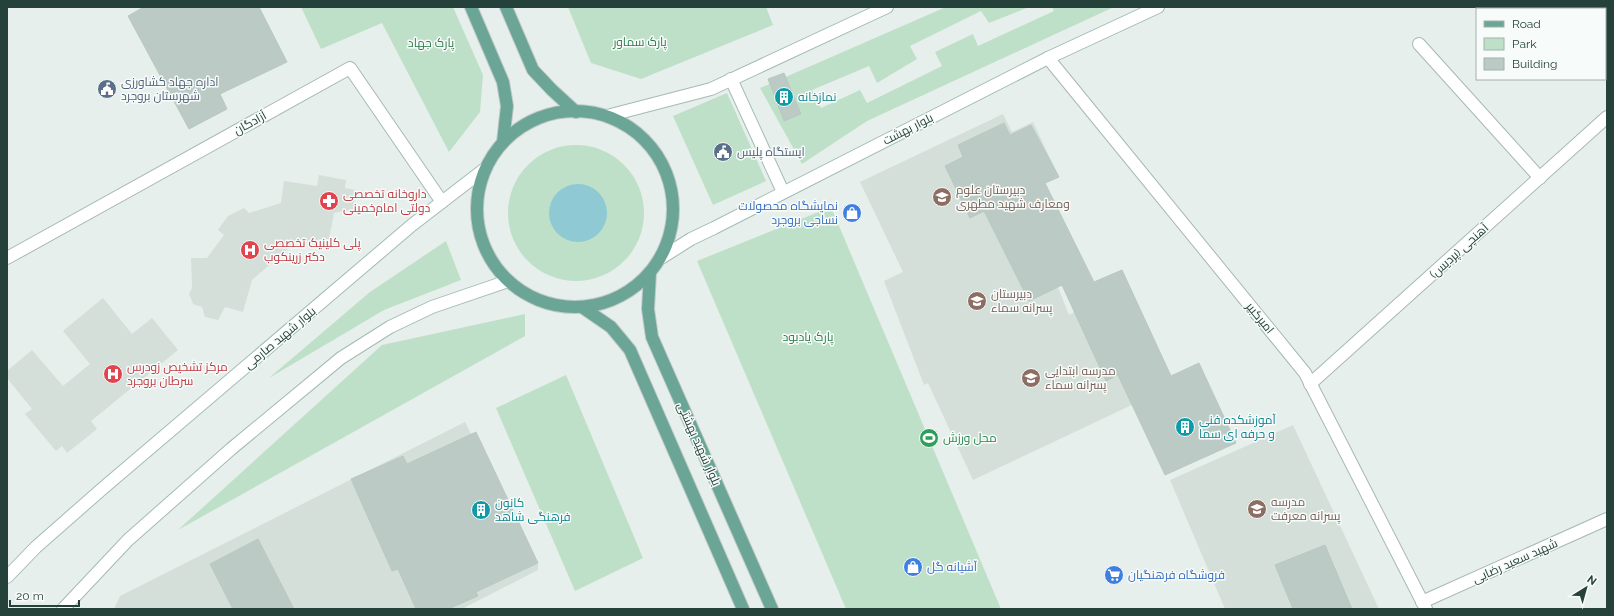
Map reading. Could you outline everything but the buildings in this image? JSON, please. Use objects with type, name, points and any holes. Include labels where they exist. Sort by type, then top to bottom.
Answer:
[{"type":"main road","points":[[471,7],[503,82],[507,106],[503,142]]},
{"type":"main road","points":[[506,7],[533,70],[576,112]]},
{"type":"main road","points":[[606,116],[711,88],[887,7]]},
{"type":"main road","name":"بلوار بهشت","points":[[661,258],[692,239],[1048,58],[1158,7]]},
{"type":"main road","points":[[1419,44],[1540,178]]},
{"type":"main road","name":"امیرکبیر","points":[[1048,58],[1305,373],[1424,606]]},
{"type":"main road","name":"آزادگان","points":[[7,258],[350,68],[442,202]]},
{"type":"main road","points":[[731,79],[783,192]]},
{"type":"main road","points":[[564,112],[576,112],[586,112],[606,116],[629,127],[648,143],[662,163],[671,186],[674,211],[670,235],[661,258],[650,273],[631,291],[625,294],[608,302],[582,307],[555,305],[549,303],[530,296],[508,280],[489,256],[479,228],[478,197],[486,168],[503,142],[521,128],[541,117],[564,112]]},
{"type":"main road","name":"آهنچی (پردیس)","points":[[1310,384],[1607,117]]},
{"type":"main road","name":"بلوار شهید صارمی","points":[[7,578],[36,548],[102,489],[406,230],[486,168]]},
{"type":"main road","name":"بلوار شهید بهشتی","points":[[650,273],[648,309],[652,337],[772,609]]},
{"type":"main road","points":[[63,609],[73,596],[140,530],[231,449],[341,358],[390,327],[432,307],[508,280]]},
{"type":"main road","points":[[582,307],[611,327],[630,350],[743,609]]},
{"type":"main road","name":"شهید سعید رضایی","points":[[1424,606],[1607,519]]},
{"type":"shaded area","points":[[1003,114],[1012,132],[1033,122],[1059,177],[987,211],[1044,187],[1089,272],[1057,285],[1069,315],[1074,312],[1067,295],[1122,270],[1161,356],[1136,403],[973,480],[928,383],[924,385],[884,281],[903,272],[860,182]]},
{"type":"shaded area","name":"پلی کلینیک تخصصی دکتر زرینکوب","points":[[319,175],[346,180],[345,188],[356,190],[353,209],[334,213],[329,239],[296,242],[252,280],[243,312],[225,307],[218,320],[205,317],[202,307],[193,304],[189,294],[192,288],[191,258],[207,258],[224,235],[218,230],[228,216],[244,208],[249,213],[281,203],[284,181],[317,186]]},
{"type":"shaded area","name":"مرکز تشخیص زودرس سرطان بروجرد","points":[[103,298],[132,334],[152,318],[178,350],[91,421],[97,429],[67,453],[62,446],[56,451],[25,414],[32,409],[7,378],[7,371],[32,350],[63,386],[90,364],[63,331]]},
{"type":"shaded area","points":[[465,422],[538,563],[538,570],[462,609],[114,609],[120,596]]},
{"type":"shaded area","name":"مدرسه پسرانه معرفت","points":[[1293,425],[1379,609],[1225,609],[1170,480]]},
{"type":"green space","name":"پارک جهاد","points":[[301,7],[453,7],[483,75],[480,112],[449,152],[382,23],[321,49]]},
{"type":"green space","name":"پارک سماور","points":[[568,7],[766,7],[773,25],[641,79],[591,63]]},
{"type":"green space","points":[[946,7],[1029,7],[989,23],[981,11],[910,46],[917,59],[877,83],[869,66],[812,90],[821,108],[860,90],[867,103],[942,66],[935,52],[973,34],[978,46],[1054,11],[1052,7],[1114,7],[867,121],[802,164],[760,88]]},
{"type":"green space","points":[[727,93],[766,181],[713,205],[673,116]]},
{"type":"green space","points":[[569,145],[583,145],[602,150],[614,156],[629,170],[639,187],[643,200],[643,226],[639,239],[633,251],[619,266],[614,270],[596,278],[583,281],[569,281],[550,276],[538,270],[523,256],[519,251],[511,233],[508,220],[508,206],[513,187],[519,175],[533,160],[538,156],[556,148]]},
{"type":"green space","name":"پارک یادبود","points":[[831,207],[1001,609],[846,609],[697,261]]},
{"type":"green space","points":[[446,241],[461,280],[384,310],[269,378],[370,292]]},
{"type":"green space","points":[[525,314],[525,336],[178,530],[382,345]]},
{"type":"green space","points":[[566,375],[643,558],[575,591],[496,408]]},
{"type":"water","points":[[572,184],[584,184],[599,192],[607,207],[607,219],[599,234],[584,242],[572,242],[557,234],[549,219],[549,207],[557,192]]},
{"type":"place","name":"اداره جهاد کشاورزی شهرستان بروجرد","points":[[107,89]]},
{"type":"place","name":"نمازخانه","points":[[784,97]]},
{"type":"place","name":"ایستگاه پلیس","points":[[723,152]]},
{"type":"place","name":"دبیرستان علوم ومعارف شهید مطهری","points":[[942,197]]},
{"type":"place","name":"داروخانه تخصصی دولتی امام‌خمینی","points":[[329,201]]},
{"type":"place","name":"نمایشگاه محصولات نساجی بروجرد","points":[[852,213]]},
{"type":"place","name":"پلی کلینیک تخصصی دکتر زرینکوب","points":[[250,250]]},
{"type":"place","name":"دبیرستان پسرانه سماء","points":[[977,301]]},
{"type":"place","name":"مرکز تشخیص زودرس سرطان بروجرد","points":[[113,374]]},
{"type":"place","name":"مدرسه ابتدایی پسرانه سماء","points":[[1031,378]]},
{"type":"place","name":"آموزشکده فنی و حرفه ای سما","points":[[1185,427]]},
{"type":"place","name":"محل ورزش","points":[[929,438]]},
{"type":"place","name":"مدرسه پسرانه معرفت","points":[[1257,509]]},
{"type":"place","name":"کانون فرهنگی شاهد","points":[[481,510]]},
{"type":"place","name":"آشیانه گل","points":[[913,567]]},
{"type":"place","name":"فروشگاه فرهنگیان","points":[[1114,575]]}]
